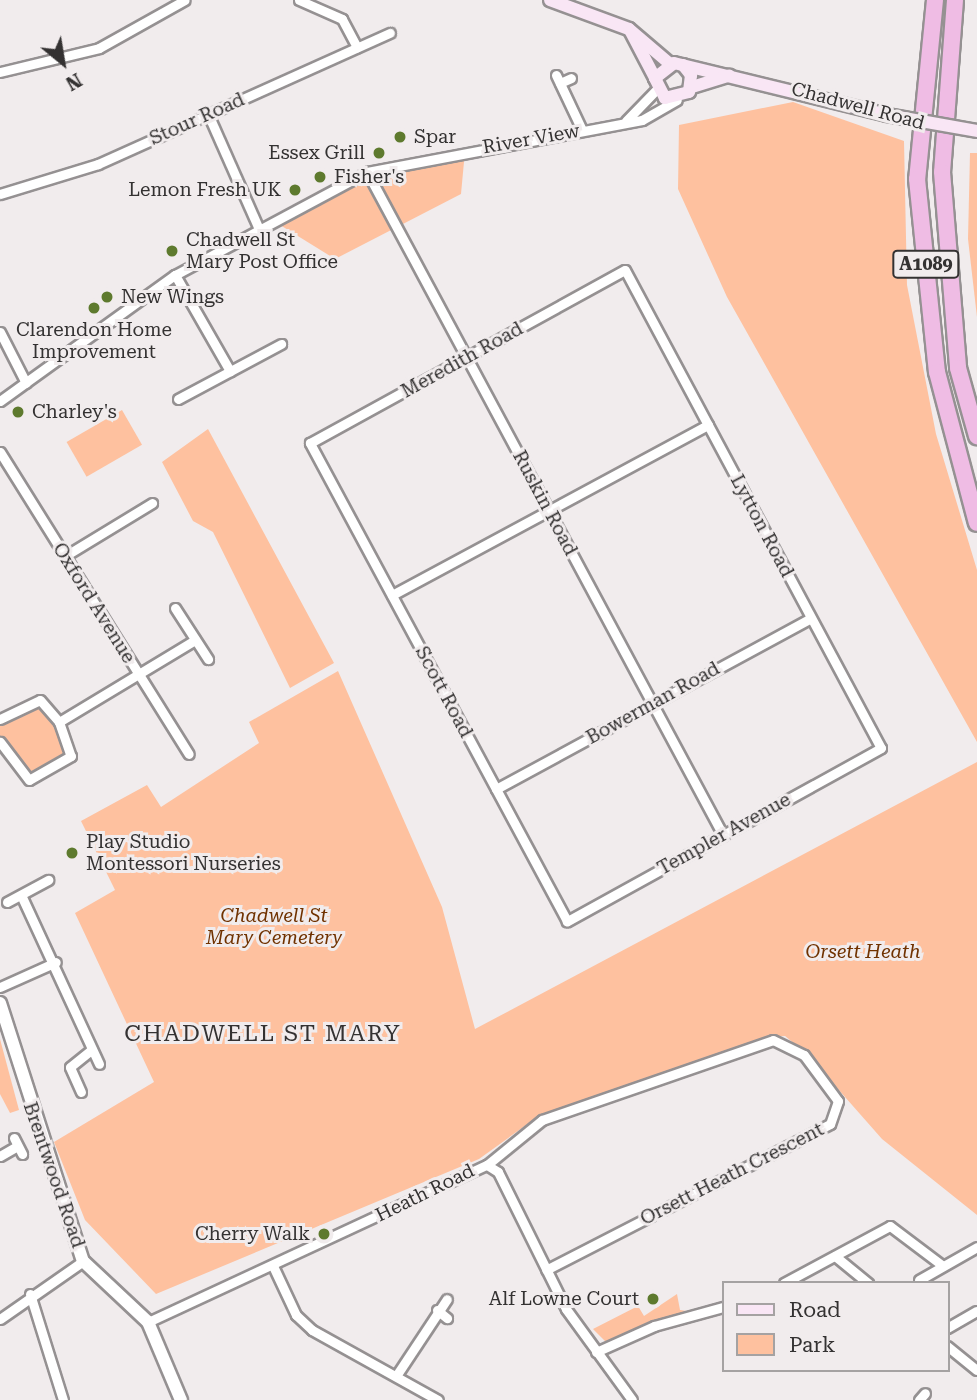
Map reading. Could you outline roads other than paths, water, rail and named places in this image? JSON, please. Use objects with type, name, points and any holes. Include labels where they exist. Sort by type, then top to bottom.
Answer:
[{"type":"highway","name":"A1089","points":[[934,0],[918,179],[937,372],[977,523]]},
{"type":"highway","name":"A1089","points":[[955,0],[942,172],[958,368],[977,436]]},
{"type":"main road","points":[[550,0],[629,29],[669,64],[656,84]]},
{"type":"main road","points":[[629,29],[656,84],[677,100],[692,87],[683,65]]},
{"type":"main road","name":"Chadwell Road","points":[[669,64],[739,75],[887,115],[977,131]]},
{"type":"main road","name":"Chadwell Road","points":[[692,87],[739,75]]},
{"type":"street","points":[[0,72],[99,48],[185,0]]},
{"type":"street","points":[[299,0],[342,19],[357,47]]},
{"type":"street","name":"Stour Road","points":[[0,194],[98,164],[390,34]]},
{"type":"street","points":[[571,78],[558,79],[582,130]]},
{"type":"street","points":[[626,121],[656,84]]},
{"type":"street","name":"River View","points":[[0,401],[175,275],[258,227],[368,172],[657,114],[677,100]]},
{"type":"street","points":[[208,114],[258,227]]},
{"type":"street","name":"Ruskin Road","points":[[368,172],[723,835]]},
{"type":"street","name":"Meredith Road","points":[[320,462],[310,443],[625,270],[643,304]]},
{"type":"street","points":[[175,275],[230,371]]},
{"type":"street","name":"Lytton Road","points":[[643,304],[881,748]]},
{"type":"street","points":[[0,332],[26,383]]},
{"type":"street","points":[[178,399],[281,344]]},
{"type":"street","points":[[392,595],[708,425]]},
{"type":"street","name":"Oxford Avenue","points":[[0,452],[189,754]]},
{"type":"street","name":"Scott Road","points":[[320,462],[567,921]]},
{"type":"street","points":[[65,555],[152,503]]},
{"type":"street","points":[[174,608],[208,659]]},
{"type":"street","name":"Bowerman Road","points":[[496,789],[811,618]]},
{"type":"street","points":[[59,722],[195,640]]},
{"type":"street","points":[[0,719],[40,700],[59,722],[71,756],[40,779],[21,776],[0,742]]},
{"type":"street","name":"Templer Avenue","points":[[567,921],[881,748]]},
{"type":"street","points":[[7,902],[48,880]]},
{"type":"street","points":[[21,895],[56,962],[99,1064]]},
{"type":"street","points":[[0,987],[56,962]]},
{"type":"street","name":"Brentwood Road","points":[[0,1003],[83,1261],[148,1322],[181,1400]]},
{"type":"street","name":"Orsett Heath Crescent","points":[[486,1165],[542,1120],[773,1040],[804,1055],[838,1101],[830,1124],[546,1269]]},
{"type":"street","points":[[81,1092],[70,1068],[92,1049]]},
{"type":"street","points":[[0,1156],[18,1146]]},
{"type":"street","name":"Heath Road","points":[[148,1322],[486,1165],[498,1172],[546,1269],[596,1352],[632,1400]]},
{"type":"street","points":[[788,1281],[890,1227],[943,1266]]},
{"type":"street","points":[[919,1280],[977,1247]]},
{"type":"street","points":[[835,1256],[866,1281]]},
{"type":"street","points":[[0,1319],[30,1294],[83,1261]]},
{"type":"street","points":[[273,1266],[296,1315],[312,1330],[434,1399]]},
{"type":"street","points":[[30,1294],[63,1400]]},
{"type":"street","points":[[396,1376],[437,1310],[447,1299]]},
{"type":"street","points":[[596,1352],[654,1326],[722,1307]]},
{"type":"street","points":[[437,1310],[447,1318]]},
{"type":"street","points":[[949,1327],[977,1311]]},
{"type":"street","points":[[949,1348],[976,1368]]},
{"type":"place","name":"Spar","points":[[400,137]]},
{"type":"place","name":"Essex Grill","points":[[379,153]]},
{"type":"place","name":"Fisher's","points":[[320,177]]},
{"type":"place","name":"Lemon Fresh UK","points":[[295,190]]},
{"type":"place","name":"Chadwell St Mary Post Office","points":[[172,251]]},
{"type":"place","name":"New Wings","points":[[107,297]]},
{"type":"place","name":"Clarendon Home Improvement","points":[[94,308]]},
{"type":"place","name":"Charley's","points":[[18,412]]},
{"type":"place","name":"Play Studio Montessori Nurseries","points":[[72,853]]},
{"type":"place","name":"Cherry Walk","points":[[324,1234]]},
{"type":"place","name":"Alf Lowne Court","points":[[653,1299]]},
{"type":"district","name":"CHADWELL ST MARY","points":[[263,1034]]},
{"type":"park label","name":"Chadwell St Mary Cemetery","points":[[274,927]]},
{"type":"park label","name":"Orsett Heath","points":[[863,952]]}]
